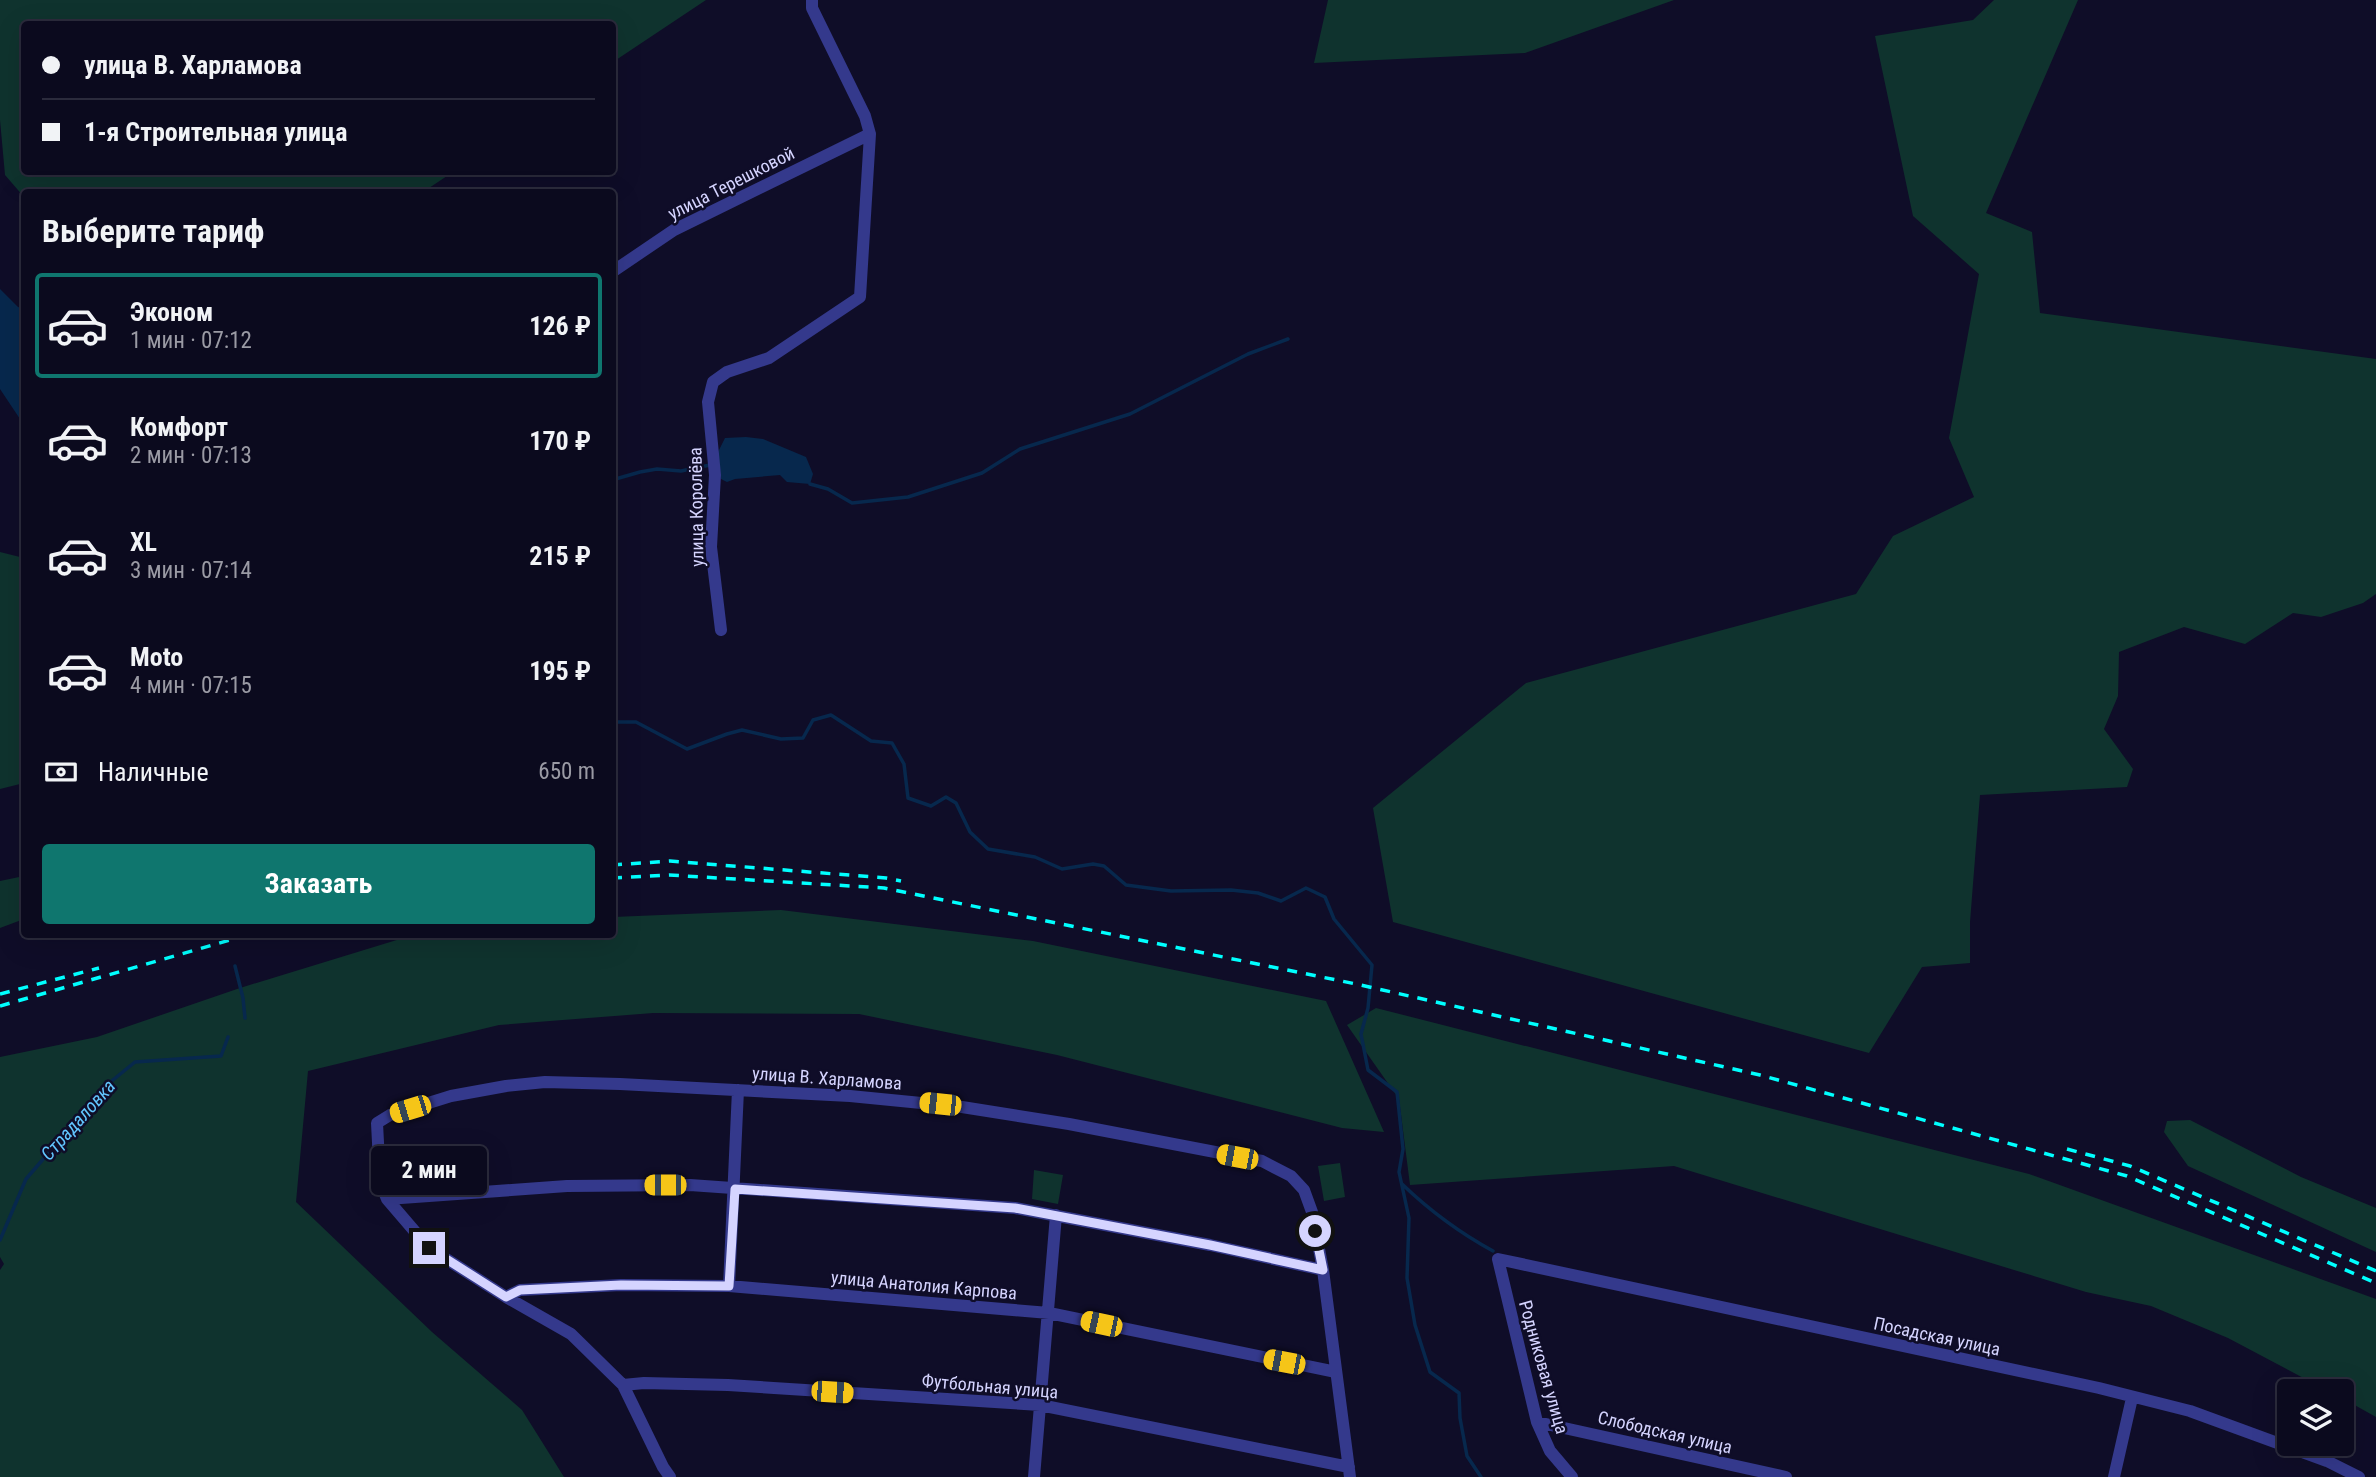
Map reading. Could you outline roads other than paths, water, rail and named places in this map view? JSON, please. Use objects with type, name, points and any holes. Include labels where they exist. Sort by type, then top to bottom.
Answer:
[{"type":"street","points":[[812,0],[813,8],[865,116],[870,134]]},
{"type":"street","name":"улица Терешковой","points":[[616,268],[674,230],[870,134]]},
{"type":"street","name":"улица Королёва","points":[[721,630],[711,547],[715,475],[708,402],[713,382],[727,372],[769,358],[860,297],[870,134]]},
{"type":"street","name":"улица В. Харламова","points":[[387,1199],[380,1182],[377,1123],[390,1115],[451,1096],[545,1082],[850,1096],[962,1107],[1069,1124],[1262,1161],[1290,1176],[1304,1190],[1312,1212],[1323,1270],[1350,1472]]},
{"type":"street","points":[[729,1286],[738,1090]]},
{"type":"street","points":[[387,1199],[566,1186],[690,1185],[1015,1208],[1323,1270]]},
{"type":"street","points":[[387,1199],[429,1248],[571,1334],[623,1385],[670,1477]]},
{"type":"street","points":[[1034,1477],[1056,1215]]},
{"type":"street","name":"Посадская улица","points":[[1498,1259],[2099,1388],[2132,1398],[2143,1398],[2327,1461],[2359,1477]]},
{"type":"street","name":"Родниковая улица","points":[[1498,1259],[1537,1422],[1550,1451],[1572,1477]]},
{"type":"street","name":"улица Анатолия Карпова","points":[[506,1297],[520,1290],[621,1285],[729,1286],[1049,1314],[1336,1372]]},
{"type":"street","name":"Футбольная улица","points":[[623,1385],[728,1385],[1040,1405],[1350,1472]]},
{"type":"street","points":[[2114,1477],[2132,1398]]},
{"type":"street","name":"Слободская улица","points":[[1537,1422],[1786,1477]]},
{"type":"water","points":[[0,289],[21,308],[21,420],[0,389]]},
{"type":"water","points":[[725,438],[763,439],[806,457],[813,474],[810,484],[787,482],[780,475],[727,482],[721,479],[718,452]]},
{"type":"waterway","points":[[810,484],[828,489],[852,503],[908,497],[982,473],[1020,449],[1130,414],[1248,354],[1288,339]]},
{"type":"waterway","points":[[616,479],[657,469],[681,471],[710,465]]},
{"type":"waterway","points":[[616,722],[636,722],[687,749],[742,730],[781,739],[803,738],[813,720],[831,715],[871,741],[892,743],[904,764],[908,798],[931,806],[946,797],[956,803],[970,832],[988,849],[1035,857],[1062,869],[1093,864],[1104,866],[1126,885],[1171,891],[1231,890],[1258,893],[1281,901],[1306,888],[1325,897],[1334,919],[1372,965],[1368,1008],[1361,1034],[1368,1070],[1397,1092],[1403,1149],[1399,1172],[1409,1218],[1407,1278],[1415,1325],[1430,1372],[1459,1393],[1460,1418],[1467,1456],[1481,1477]]},
{"type":"waterway","points":[[235,966],[245,1018]]},
{"type":"waterway","name":"Страдаловка","points":[[0,1240],[26,1179],[108,1084],[135,1062],[221,1056],[228,1037]]},
{"type":"waterway","points":[[1402,1184],[1445,1220],[1493,1251]]},
{"type":"railway","points":[[616,865],[670,861],[901,881]]},
{"type":"railway","points":[[616,878],[669,875],[884,888],[1356,984],[1760,1075],[2127,1176],[2376,1283]]},
{"type":"railway","points":[[0,1006],[237,938]]},
{"type":"railway","points":[[0,994],[99,968]]},
{"type":"railway","points":[[2067,1149],[2130,1166],[2376,1271]]}]
